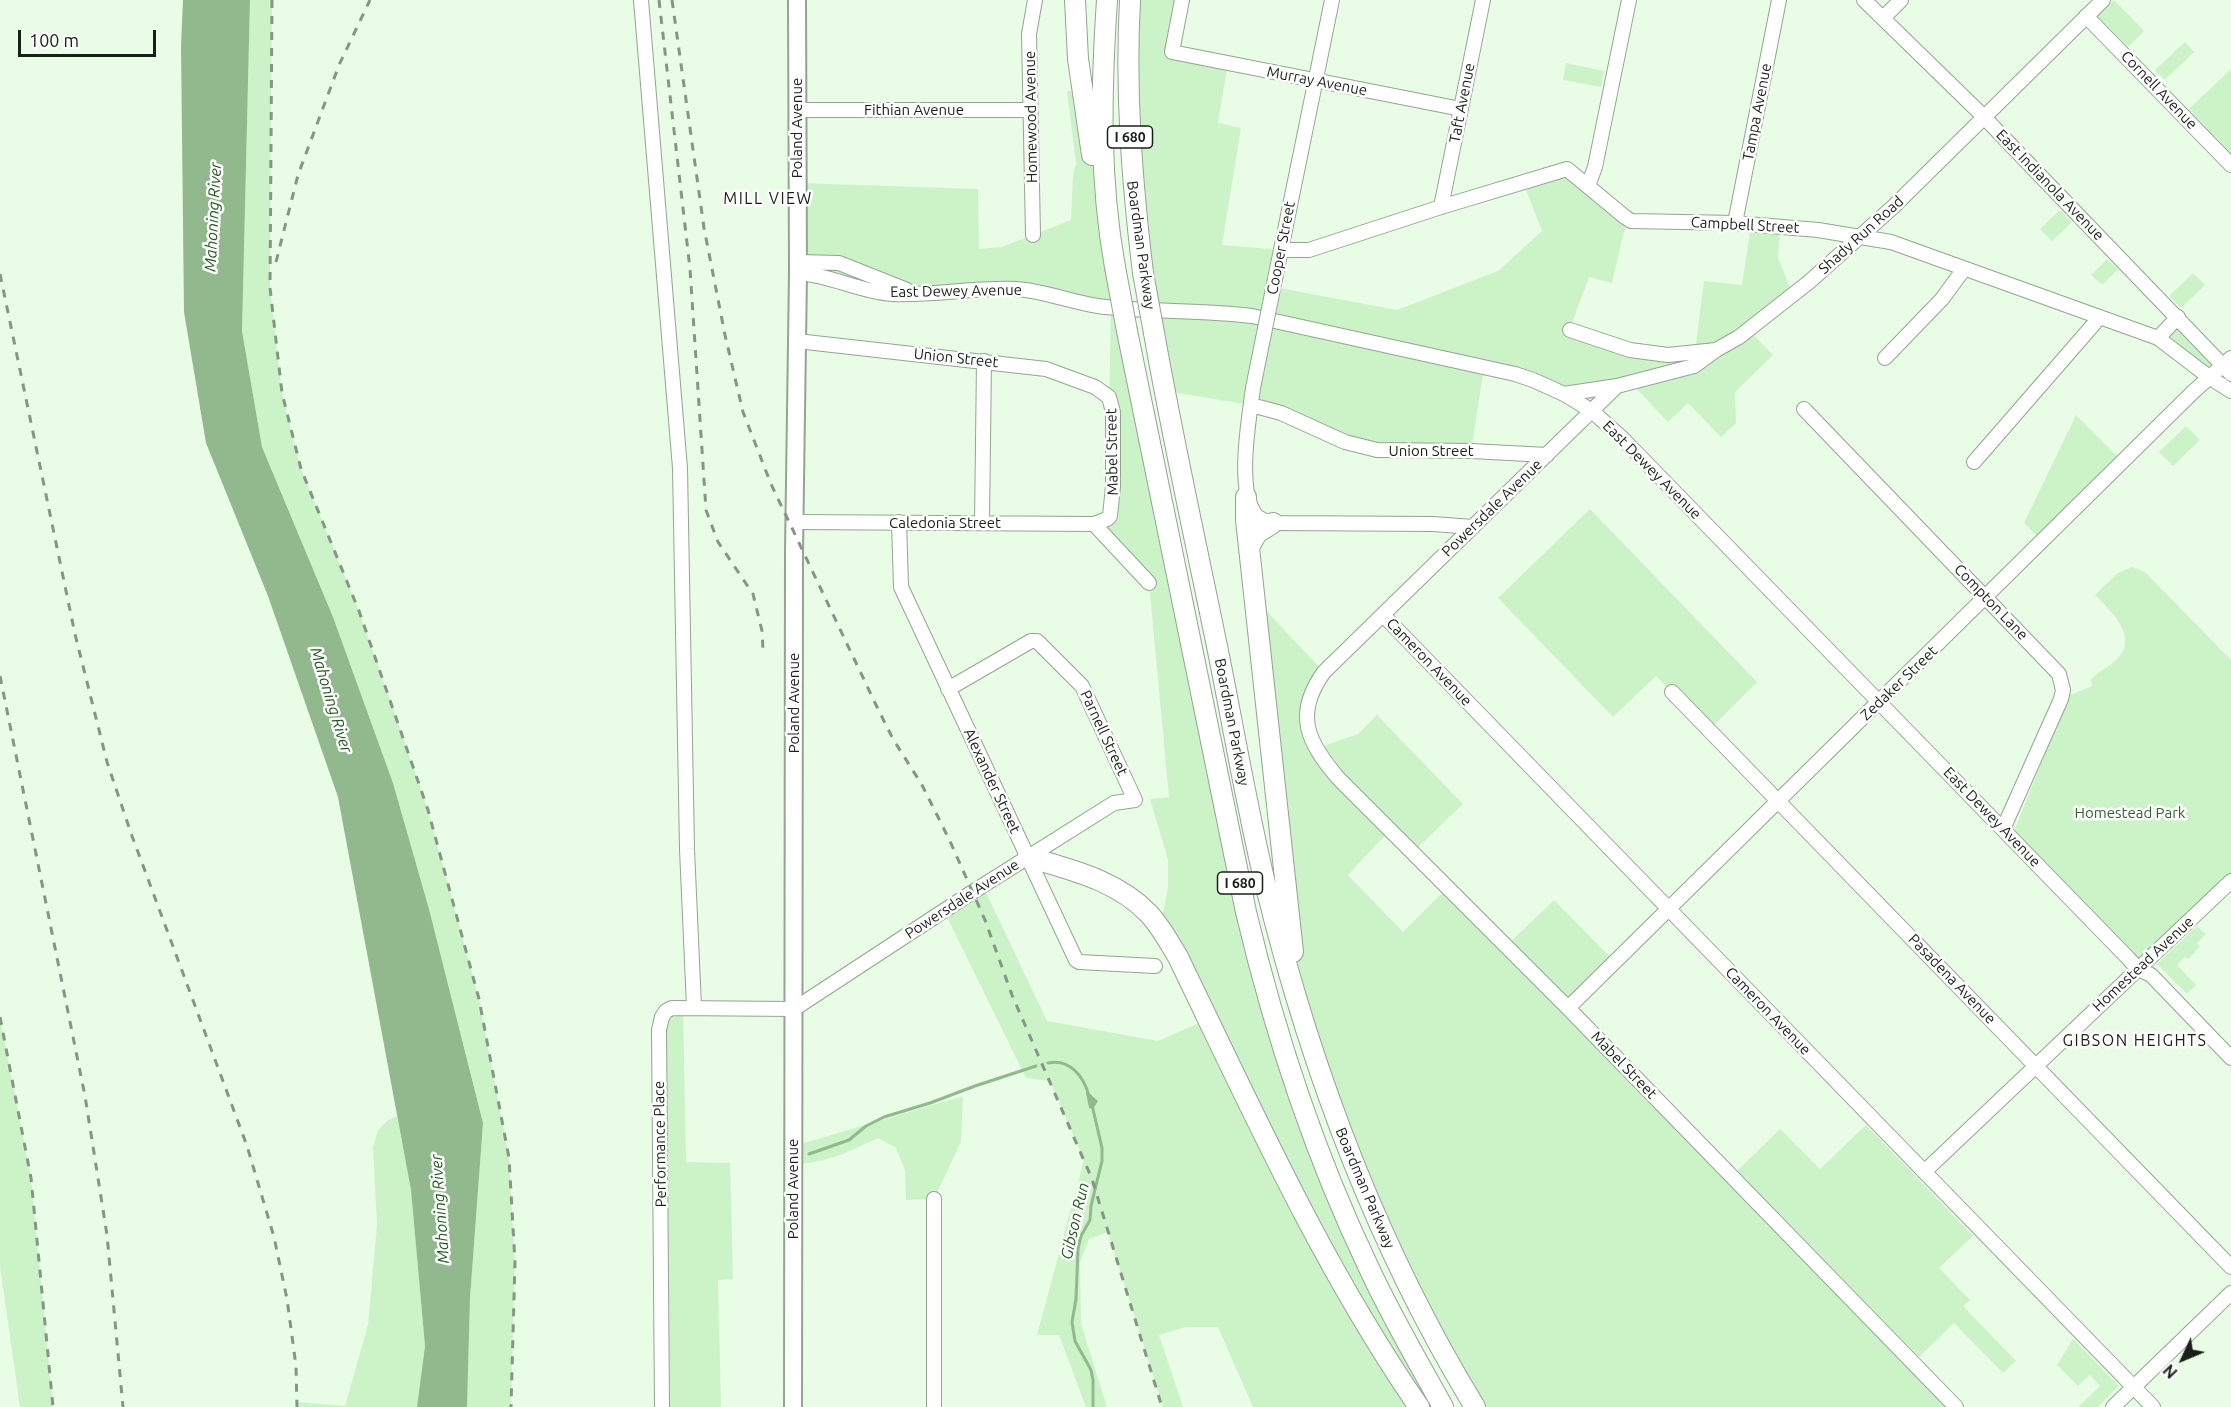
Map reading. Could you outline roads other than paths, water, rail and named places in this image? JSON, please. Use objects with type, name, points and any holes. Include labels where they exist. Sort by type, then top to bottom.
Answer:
[{"type":"highway","points":[[1075,0],[1078,59],[1091,153],[1114,258]]},
{"type":"highway","name":"Boardman Parkway","points":[[1107,0],[1101,111],[1102,160],[1114,258],[1246,912],[1269,1004],[1306,1118],[1350,1227],[1396,1322],[1443,1407]]},
{"type":"highway","name":"Boardman Parkway","points":[[1130,0],[1128,61],[1130,148],[1143,273],[1264,882],[1306,1029],[1342,1137],[1381,1229],[1427,1323],[1475,1407]]},
{"type":"highway","points":[[1246,497],[1246,520],[1294,960],[1306,1029]]},
{"type":"highway","points":[[1249,547],[1257,533],[1273,523]]},
{"type":"highway","points":[[1028,857],[1087,876],[1119,891],[1149,914],[1164,934],[1178,957],[1282,1172],[1332,1266],[1375,1340],[1419,1407]]},
{"type":"main road","name":"Poland Avenue","points":[[793,1407],[797,0]]},
{"type":"street","points":[[641,0],[680,468],[687,849],[694,1007]]},
{"type":"street","name":"Homewood Avenue","points":[[1033,235],[1029,34],[1035,0]]},
{"type":"street","name":"Murray Avenue","points":[[1182,0],[1172,52],[1461,109]]},
{"type":"street","name":"Cooper Street","points":[[1246,497],[1247,436],[1253,388],[1332,0]]},
{"type":"street","name":"Taft Avenue","points":[[1442,207],[1482,0]]},
{"type":"street","points":[[1588,186],[1595,167],[1629,0]]},
{"type":"street","name":"Tampa Avenue","points":[[1735,223],[1779,0]]},
{"type":"street","name":"East Indianola Avenue","points":[[1864,0],[1984,117],[2228,366]]},
{"type":"street","points":[[1883,18],[1901,0]]},
{"type":"street","name":"Shady Run Road","points":[[1570,330],[1648,354],[1668,355],[1716,350],[1759,322],[1860,237],[2103,0]]},
{"type":"street","name":"Cornell Avenue","points":[[2086,16],[2231,165]]},
{"type":"street","name":"Fithian Avenue","points":[[797,110],[1030,110]]},
{"type":"street","name":"Campbell Street","points":[[1281,250],[1309,250],[1567,169],[1625,218],[1631,220],[1735,223],[1818,230],[1891,242],[2158,338],[2231,391]]},
{"type":"street","points":[[798,268],[839,263],[914,293]]},
{"type":"street","name":"East Dewey Avenue","points":[[798,268],[882,292],[1014,289],[1051,294],[1105,307],[1220,312],[1252,316],[1515,374],[1564,394],[1592,411],[1623,439],[2139,969],[2151,975],[2231,1058]]},
{"type":"street","points":[[1885,358],[1942,299],[1964,269]]},
{"type":"street","points":[[1974,462],[2100,317]]},
{"type":"street","points":[[2158,338],[2178,317]]},
{"type":"street","name":"Union Street","points":[[797,341],[1051,370],[1095,387],[1109,397]]},
{"type":"street","points":[[1564,394],[1617,386],[1694,366],[1716,350]]},
{"type":"street","points":[[982,523],[984,361]]},
{"type":"street","name":"Zedaker Street","points":[[1568,1008],[2209,377],[2228,366]]},
{"type":"street","name":"Powersdale Avenue","points":[[1307,716],[1314,689],[1324,672],[1617,386]]},
{"type":"street","name":"Mabel Street","points":[[1094,524],[1107,519],[1112,510],[1113,412],[1109,397]]},
{"type":"street","name":"Union Street","points":[[1251,405],[1281,413],[1345,442],[1377,450],[1547,455]]},
{"type":"street","name":"Compton Lane","points":[[1804,410],[2059,674],[2063,690],[2061,699],[2003,829]]},
{"type":"street","points":[[1246,497],[1256,515],[1273,523],[1433,524],[1473,527]]},
{"type":"street","name":"Caledonia Street","points":[[796,522],[1094,524]]},
{"type":"street","name":"Alexander Street","points":[[899,522],[902,586],[1077,962],[1155,966]]},
{"type":"street","points":[[1094,524],[1149,583]]},
{"type":"street","name":"Cameron Avenue","points":[[1383,615],[2153,1407]]},
{"type":"street","name":"Parnell Street","points":[[948,689],[1031,641],[1037,641],[1082,687],[1135,800]]},
{"type":"street","name":"Pasadena Avenue","points":[[1672,692],[2231,1267]]},
{"type":"street","name":"Mabel Street","points":[[1307,716],[1315,749],[1340,779],[1568,1008],[1956,1407]]},
{"type":"street","name":"Powersdale Avenue","points":[[794,1009],[1114,803],[1135,800]]},
{"type":"street","name":"Homestead Avenue","points":[[1924,1172],[2231,881]]},
{"type":"street","name":"Performance Place","points":[[662,1407],[659,1023],[666,1011],[672,1008],[794,1009]]},
{"type":"street","points":[[934,1199],[934,1407]]},
{"type":"street","points":[[2113,1407],[2231,1293]]},
{"type":"water","name":"Mahoning River","points":[[183,0],[250,0],[242,331],[262,447],[333,617],[393,783],[429,909],[483,1123],[470,1298],[467,1407],[417,1407],[425,1346],[411,1190],[338,797],[268,596],[206,443],[184,312],[181,46]]},
{"type":"water","points":[[1086,1093],[1098,1101],[1093,1109],[1089,1108]]},
{"type":"waterway","name":"Gibson Run","points":[[1048,1063],[1063,1063],[1075,1070],[1084,1082],[1089,1096]]},
{"type":"waterway","name":"Gibson Run","points":[[809,1154],[849,1140],[866,1126],[884,1117],[1036,1066]]},
{"type":"waterway","name":"Gibson Run","points":[[1092,1105],[1102,1148],[1102,1161],[1091,1206],[1090,1220],[1081,1236],[1078,1249],[1076,1299],[1072,1322],[1075,1341],[1091,1370],[1093,1407]]},
{"type":"railway","points":[[272,0],[270,288],[282,393],[301,469],[359,611],[428,810],[479,999],[509,1158],[515,1262],[511,1407]]},
{"type":"railway","points":[[276,262],[298,175],[339,65],[370,0]]},
{"type":"railway","points":[[659,0],[690,269],[706,510],[718,542],[753,594],[762,631],[763,650]]},
{"type":"railway","points":[[672,0],[704,228],[743,412],[771,484],[877,707],[893,739],[922,785],[985,920],[1012,995],[1092,1179],[1162,1407]]},
{"type":"railway","points":[[0,274],[75,634],[107,762],[132,836],[247,1146],[274,1237],[287,1299],[296,1366],[297,1407]]},
{"type":"railway","points":[[0,676],[85,1096],[107,1235],[123,1407]]},
{"type":"railway","points":[[0,1017],[31,1178],[53,1407]]},
{"type":"district","name":"MILL VIEW","points":[[768,199]]},
{"type":"district","name":"GIBSON HEIGHTS","points":[[2135,1041]]},
{"type":"park label","name":"Homestead Park","points":[[2130,813]]}]
